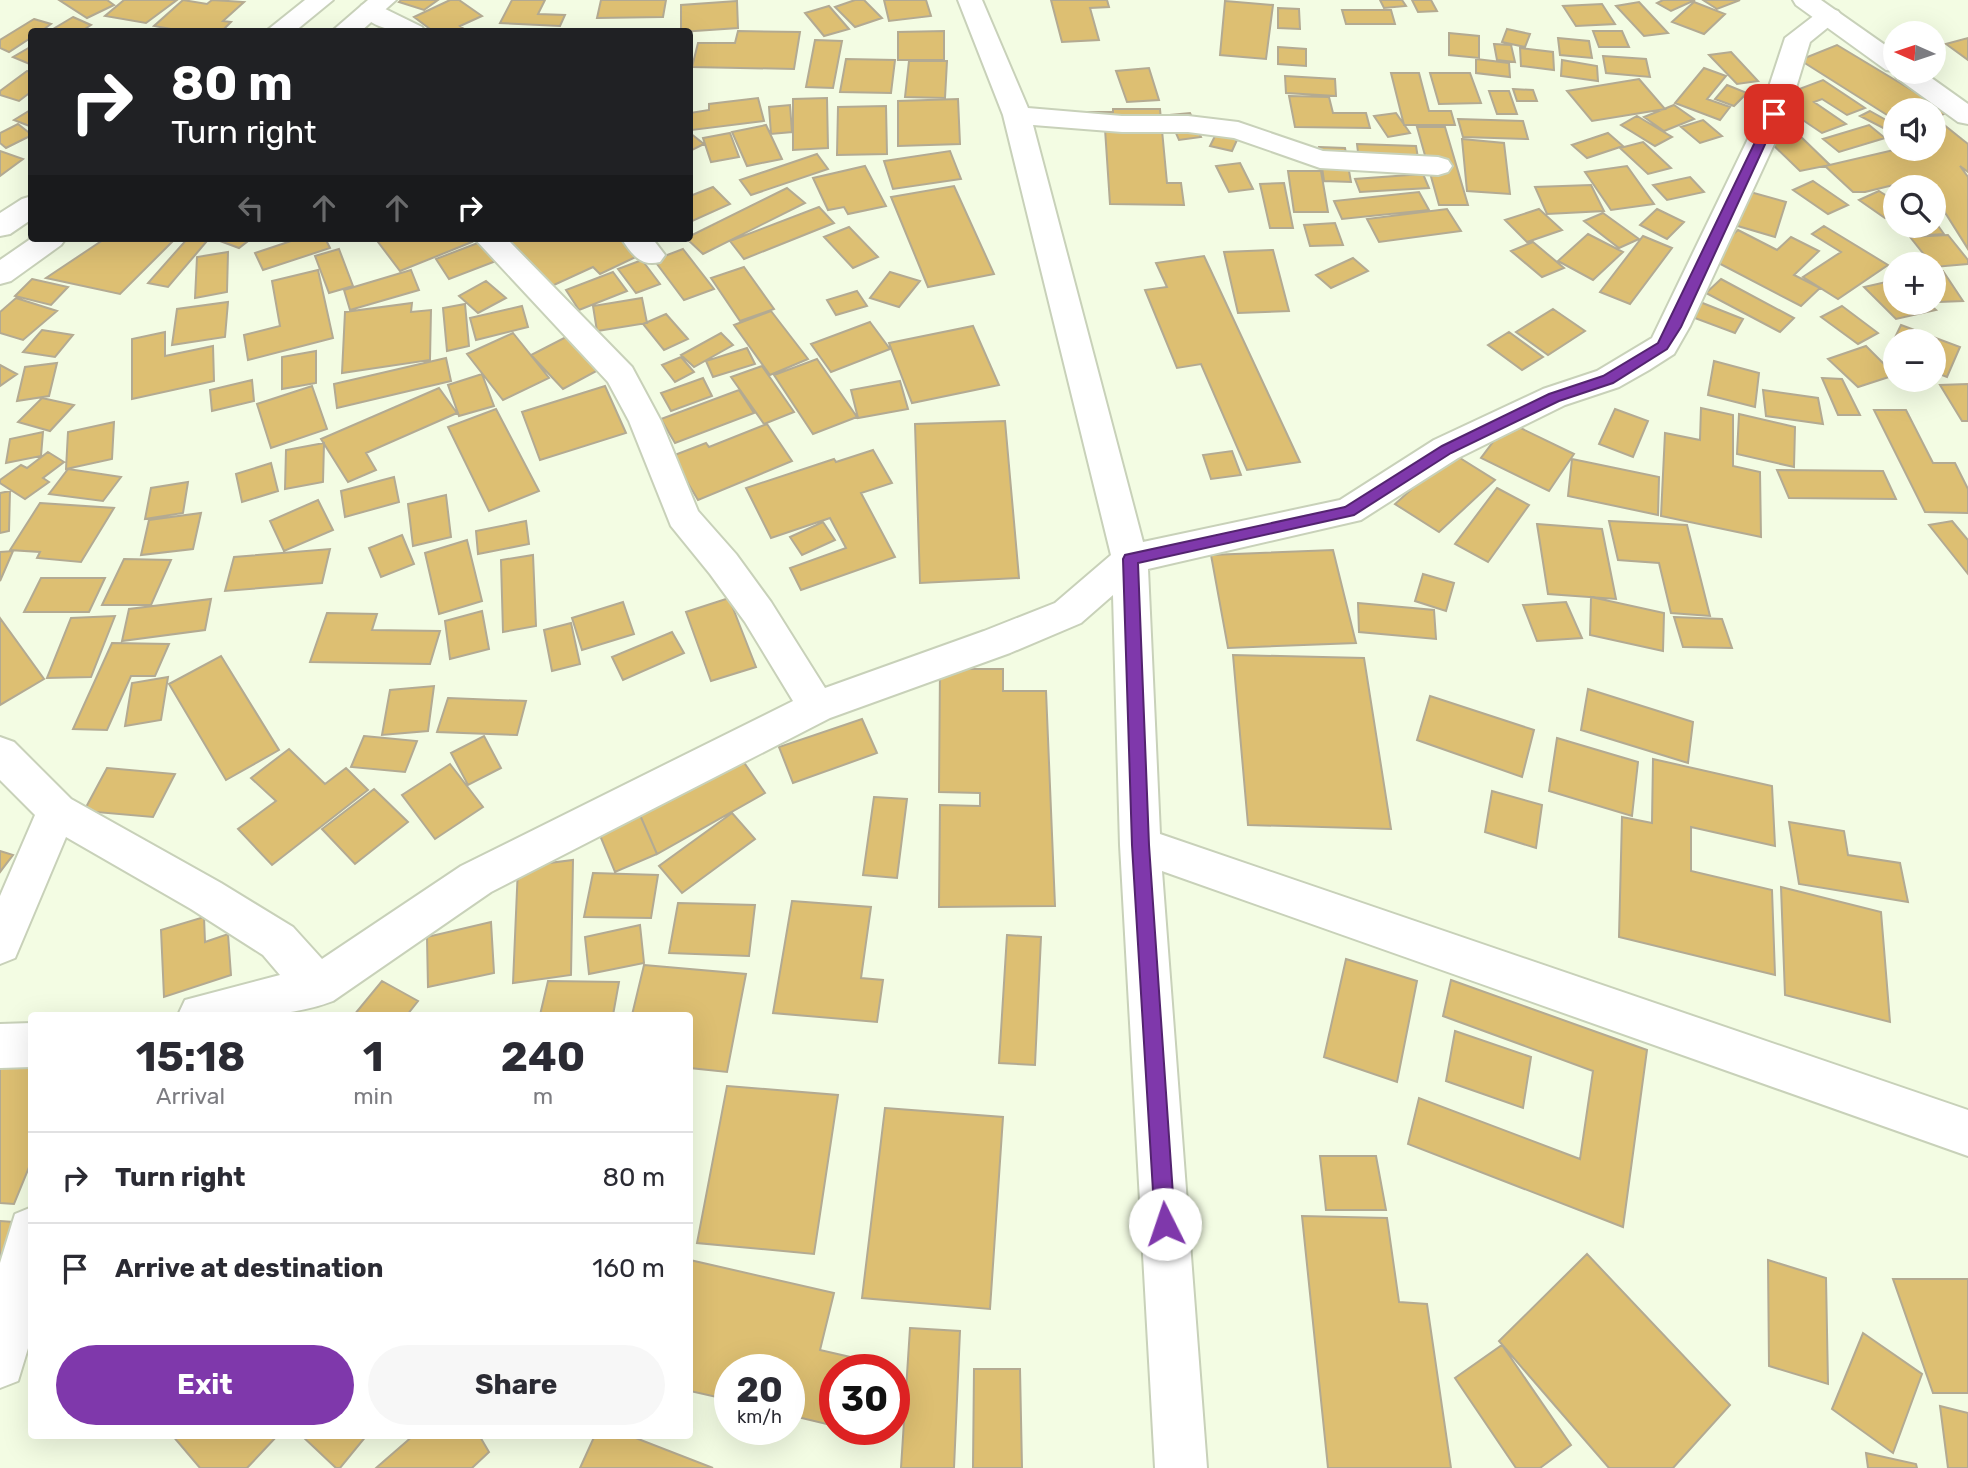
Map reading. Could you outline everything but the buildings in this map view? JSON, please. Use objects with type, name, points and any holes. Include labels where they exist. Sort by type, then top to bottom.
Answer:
[{"type":"street","points":[[282,28],[321,0]]},
{"type":"street","points":[[970,0],[1017,115],[1130,559],[1140,845],[1181,1468]]},
{"type":"street","points":[[348,28],[378,5],[408,28]]},
{"type":"street","points":[[1824,5],[1883,35]]},
{"type":"street","points":[[1824,5],[1883,54]]},
{"type":"street","points":[[212,1012],[318,986],[476,879],[817,707],[997,642],[1068,613],[1130,559],[1349,512],[1446,449],[1554,397],[1608,379],[1663,346],[1675,327],[1774,114],[1798,38],[1824,5]]},
{"type":"street","points":[[1946,75],[1968,91]]},
{"type":"street","points":[[1923,84],[1968,116]]},
{"type":"street","points":[[1017,115],[1122,124],[1188,124],[1238,130],[1320,159],[1438,166]]},
{"type":"street","points":[[0,227],[28,208]]},
{"type":"street","points":[[0,274],[45,242]]},
{"type":"street","points":[[493,242],[621,375],[645,421],[683,517],[723,564],[758,612],[817,707]]},
{"type":"street","points":[[0,754],[57,811],[206,896],[278,941],[318,986]]},
{"type":"street","points":[[0,944],[57,811]]},
{"type":"street","points":[[1140,845],[1968,1133]]},
{"type":"street","points":[[0,1046],[28,1045]]},
{"type":"street","points":[[0,1363],[28,1248]]},
{"type":"route","points":[[1165,1224],[1140,845],[1130,559],[1349,512],[1446,449],[1554,397],[1608,379],[1663,346],[1675,327],[1774,114]]}]
